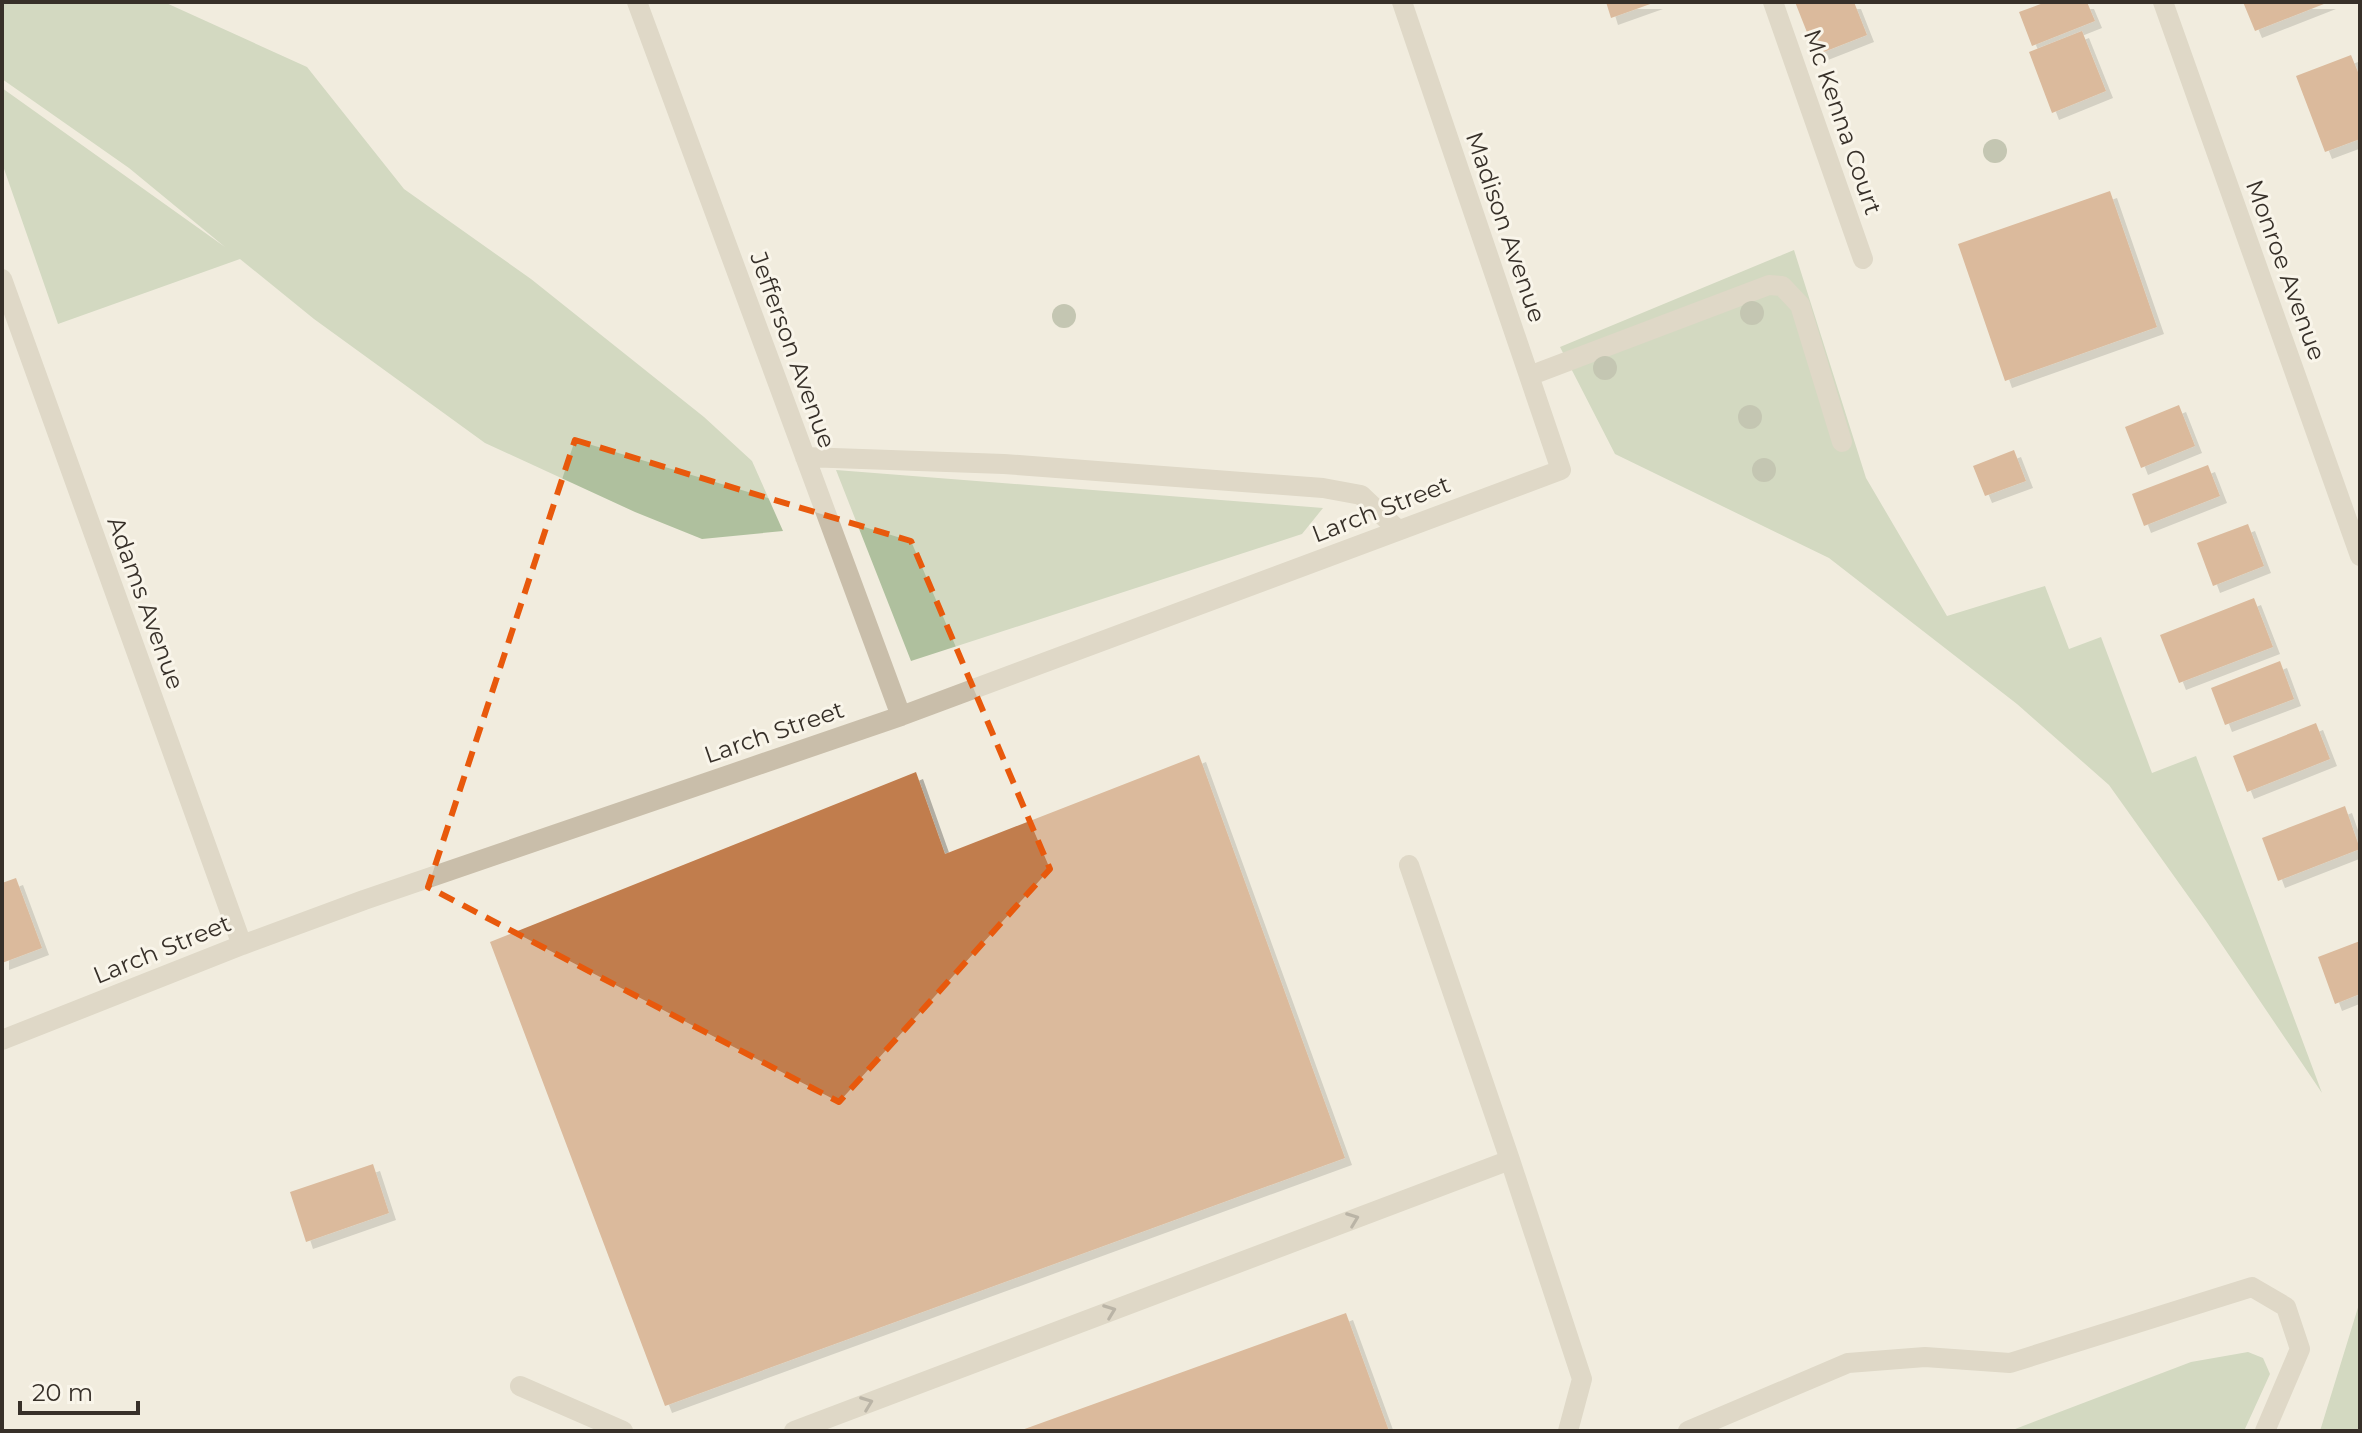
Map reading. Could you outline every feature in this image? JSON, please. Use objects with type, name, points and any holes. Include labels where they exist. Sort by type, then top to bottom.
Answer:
[{"type":"street","name":"Jefferson Avenue","points":[[637,2],[901,716]]},
{"type":"street","name":"Madison Avenue","points":[[1402,2],[1561,470]]},
{"type":"street","name":"Mc Kenna Court","points":[[1773,2],[1863,259]]},
{"type":"street","name":"Monroe Avenue","points":[[2163,2],[2360,556]]},
{"type":"street","name":"Adams Avenue","points":[[2,279],[242,945]]},
{"type":"street","points":[[1529,376],[1769,285],[1782,286],[1800,305],[1842,442]]},
{"type":"street","points":[[805,457],[1004,464],[1323,488],[1361,495],[1398,530]]},
{"type":"street","name":"Larch Street","points":[[2,1040],[364,900],[901,716],[1561,470]]},
{"type":"street","points":[[1409,865],[1582,1379],[1571,1430]]},
{"type":"street","points":[[794,1431],[1510,1160]]},
{"type":"street","points":[[1688,1431],[1848,1363],[1925,1357],[2010,1363],[2252,1287],[2286,1307],[2300,1349],[2265,1431]]},
{"type":"street","points":[[520,1386],[623,1431]]},
{"type":"highlighted area","points":[[575,440],[911,541],[1050,869],[839,1102],[428,887]]},
{"type":"green space","points":[[2,2],[164,2],[307,67],[404,189],[531,279],[704,417],[752,461],[783,531],[702,539],[635,512],[485,443],[314,319],[240,259],[58,324],[2,163],[2,88],[225,247],[129,168],[2,79]]},
{"type":"green space","points":[[1794,250],[1866,478],[1947,616],[2045,586],[2069,649],[2101,637],[2152,773],[2196,756],[2322,1093],[2206,921],[2109,785],[2017,704],[1829,558],[1615,454],[1560,347]]},
{"type":"green space","points":[[836,470],[1323,508],[1302,534],[911,661]]},
{"type":"green space","points":[[2360,1301],[2360,1431],[2320,1431]]},
{"type":"green space","points":[[2248,1352],[2263,1358],[2270,1374],[2244,1431],[2010,1431],[2191,1362]]},
{"type":"building","points":[[1606,2],[1656,2],[1611,18]]},
{"type":"building","points":[[1795,2],[1854,2],[1867,35],[1816,55]]},
{"type":"building","points":[[2046,2],[2087,2],[2095,21],[2032,46],[2019,12]]},
{"type":"building","points":[[2243,2],[2329,2],[2255,31]]},
{"type":"building","points":[[2082,31],[2106,91],[2052,113],[2029,52]]},
{"type":"building","points":[[2351,55],[2360,77],[2360,139],[2325,152],[2296,76]]},
{"type":"building","points":[[2110,191],[2157,327],[2005,381],[1958,244]]},
{"type":"building","points":[[2179,405],[2195,446],[2141,468],[2125,427]]},
{"type":"building","points":[[2014,450],[2026,481],[1985,496],[1973,466]]},
{"type":"building","points":[[2208,465],[2220,496],[2144,526],[2132,494]]},
{"type":"building","points":[[2248,524],[2264,566],[2213,586],[2197,543]]},
{"type":"building","points":[[2254,598],[2273,647],[2179,683],[2160,635]]},
{"type":"building","points":[[2280,661],[2294,699],[2225,725],[2211,688]]},
{"type":"building","points":[[2316,723],[2330,759],[2247,792],[2233,756]]},
{"type":"building","points":[[1199,755],[1345,1158],[665,1406],[490,942],[916,772],[945,854]]},
{"type":"building","points":[[2345,806],[2360,849],[2278,881],[2262,838]]},
{"type":"building","points":[[16,878],[42,948],[2,963],[2,883]]},
{"type":"building","points":[[2360,941],[2360,994],[2335,1004],[2318,957]]},
{"type":"building","points":[[373,1164],[389,1213],[306,1242],[290,1192]]},
{"type":"building","points":[[1346,1313],[1389,1431],[1019,1431]]}]
